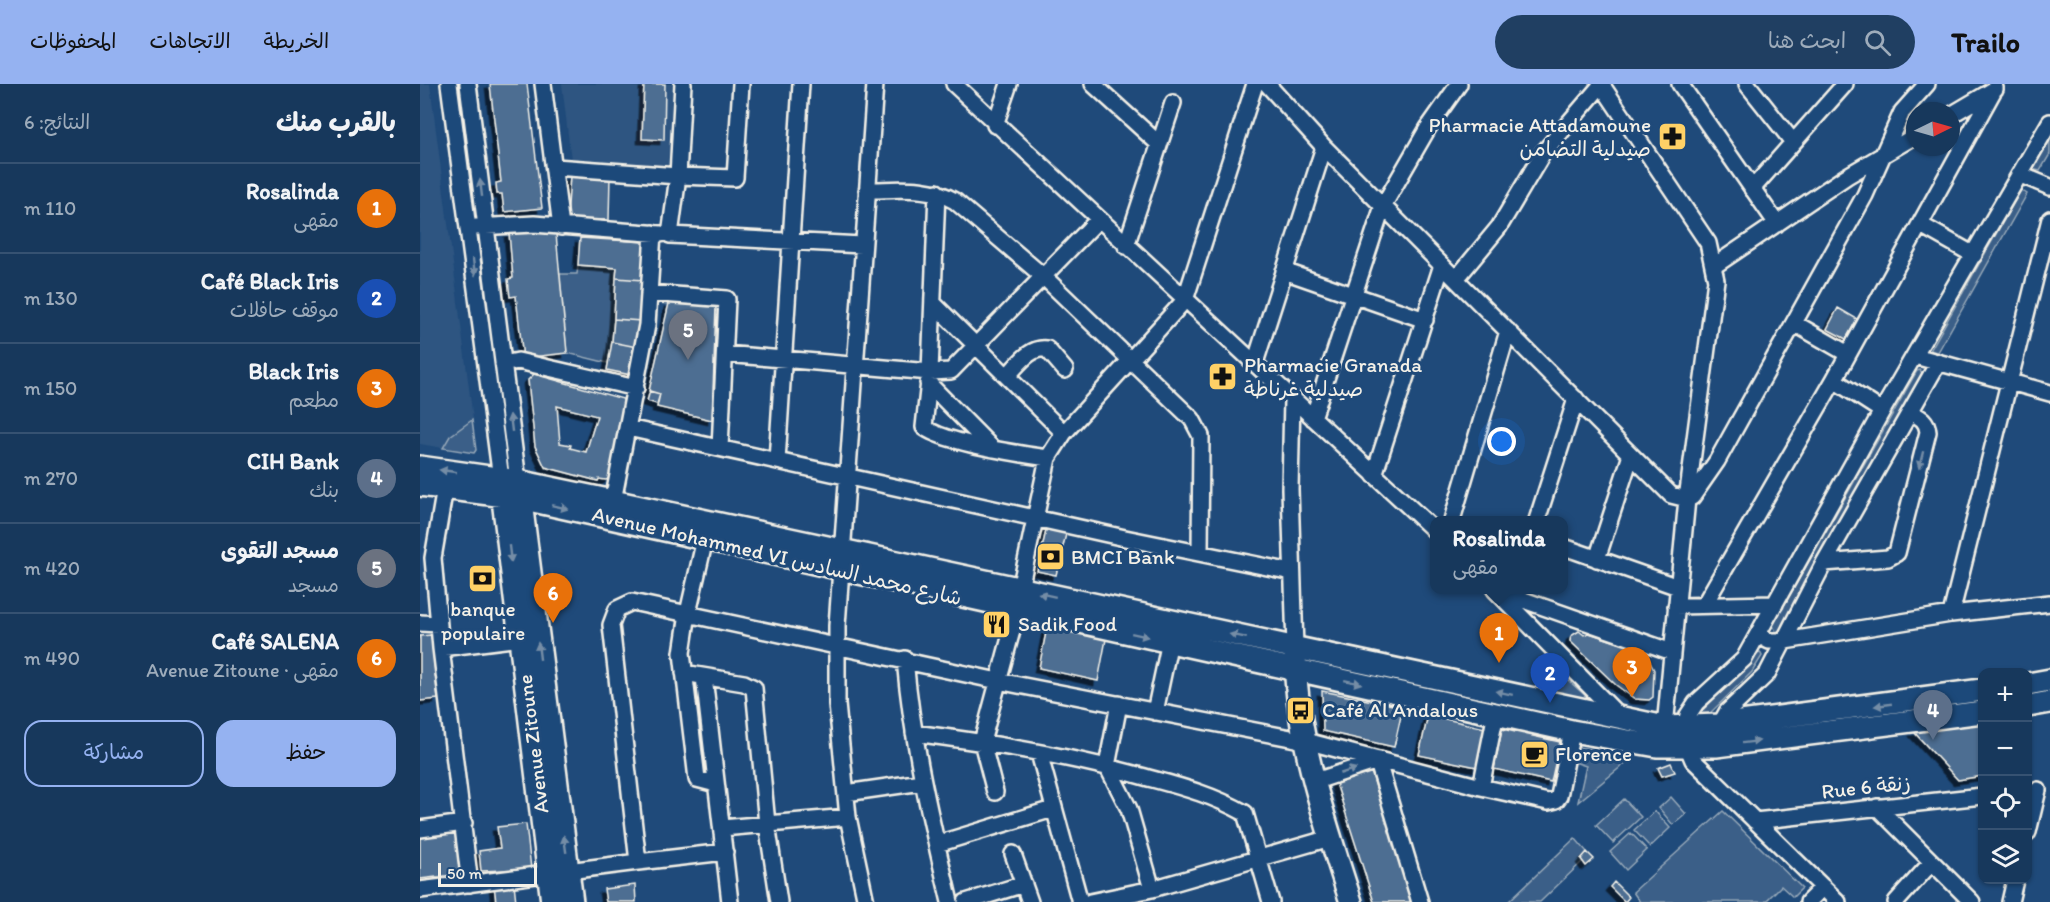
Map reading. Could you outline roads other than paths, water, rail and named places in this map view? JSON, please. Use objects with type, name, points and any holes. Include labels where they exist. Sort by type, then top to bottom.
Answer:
[{"type":"main road","name":"Avenue Mohammed VI شارع محمد السادس","points":[[420,467],[705,539],[841,559]]},
{"type":"main road","name":"Avenue Mohammed VI شارع محمد السادس","points":[[420,484],[445,488],[510,489],[613,501],[841,559],[1019,598],[1295,648],[1622,719],[1716,746],[1978,713]]},
{"type":"main road","name":"Avenue Zitoune","points":[[510,489],[520,638],[559,873],[572,902]]},
{"type":"main road","name":"Avenue Zitoune","points":[[510,489],[559,873],[552,902]]},
{"type":"main road","name":"Avenue Mohammed VI شارع محمد السادس","points":[[1019,598],[1170,641],[1572,731],[1657,746],[1678,734],[1718,725],[1978,691]]},
{"type":"main road","points":[[1295,648],[1306,741],[1330,837],[1351,902]]},
{"type":"main road","points":[[2032,683],[2050,680]]},
{"type":"main road","points":[[2032,705],[2050,702]]},
{"type":"street","points":[[449,84],[510,489]]},
{"type":"street","points":[[468,84],[503,364],[510,489]]},
{"type":"street","points":[[543,84],[561,227]]},
{"type":"street","points":[[670,235],[678,176],[683,84]]},
{"type":"street","points":[[555,166],[735,178],[741,84]]},
{"type":"street","points":[[777,461],[801,84]]},
{"type":"street","points":[[866,902],[848,817],[837,704],[837,647],[862,245],[875,84]]},
{"type":"street","points":[[954,84],[995,125],[1430,526]]},
{"type":"street","points":[[995,125],[1009,84]]},
{"type":"street","points":[[1093,84],[1108,90],[1159,144]]},
{"type":"street","points":[[995,792],[982,742],[1019,598],[1048,458],[1064,433],[1185,300],[1255,84]]},
{"type":"street","points":[[1267,84],[1324,147],[1671,495],[1687,499],[1692,497],[1717,461],[1794,323],[1865,195],[1902,112],[1927,84]]},
{"type":"street","points":[[1313,418],[1383,206],[1428,128],[1459,84]]},
{"type":"street","points":[[1456,279],[1498,227],[1543,153],[1601,84],[1704,237],[1714,266],[1716,295],[1687,499],[1672,652],[1678,734],[1693,760],[1838,902]]},
{"type":"street","points":[[1680,84],[1777,224]]},
{"type":"street","points":[[1747,84],[1793,142]]},
{"type":"street","points":[[1960,109],[1999,86]]},
{"type":"street","points":[[1704,606],[1999,86]]},
{"type":"street","points":[[1752,189],[1793,142],[1835,88]]},
{"type":"street","points":[[1126,246],[1173,103]]},
{"type":"street","points":[[1678,734],[1691,709],[1744,659],[1882,411],[2050,122]]},
{"type":"street","points":[[1714,266],[1847,176],[1906,141]]},
{"type":"street","points":[[1255,363],[1324,147]]},
{"type":"street","points":[[2021,175],[2050,187]]},
{"type":"street","points":[[867,190],[925,189],[937,192],[954,201],[1044,277],[1198,428],[1202,446],[1200,553]]},
{"type":"street","points":[[937,192],[929,378],[924,427],[933,433],[993,449],[1048,458]]},
{"type":"street","points":[[1951,614],[2050,219]]},
{"type":"street","points":[[725,354],[854,366],[929,378],[951,371],[1098,220]]},
{"type":"street","points":[[469,228],[534,224],[670,235],[862,245]]},
{"type":"street","points":[[1921,225],[1974,255]]},
{"type":"street","points":[[613,501],[647,325],[653,233]]},
{"type":"street","points":[[1374,475],[1442,265]]},
{"type":"street","points":[[1284,271],[1425,320]]},
{"type":"street","points":[[649,293],[727,299],[720,448]]},
{"type":"street","points":[[933,303],[1064,433]]},
{"type":"street","points":[[1794,323],[1848,354]]},
{"type":"street","points":[[1453,516],[1508,331]]},
{"type":"street","points":[[1006,376],[1030,352],[1039,347],[1047,349],[1065,370]]},
{"type":"street","points":[[1915,356],[2050,393]]},
{"type":"street","points":[[503,364],[518,361],[636,388]]},
{"type":"street","points":[[1716,746],[1718,725],[1727,712],[1767,674],[1824,563],[1938,363]]},
{"type":"street","points":[[929,378],[993,449]]},
{"type":"street","points":[[1834,380],[1882,411]]},
{"type":"street","points":[[1292,399],[1292,572],[1295,648]]},
{"type":"street","points":[[1538,516],[1576,399]]},
{"type":"street","points":[[1824,563],[1888,558],[1897,553],[1928,432],[1921,417],[1910,412]]},
{"type":"street","points":[[628,428],[1034,518],[1292,572]]},
{"type":"street","points":[[1597,559],[1631,455]]},
{"type":"street","points":[[445,488],[426,556],[438,624],[470,884]]},
{"type":"street","points":[[705,539],[688,613],[682,653],[697,779],[716,784]]},
{"type":"street","points":[[1568,549],[1678,587]]},
{"type":"street","points":[[1508,594],[1622,719]]},
{"type":"street","points":[[1510,594],[1672,652]]},
{"type":"street","points":[[638,862],[611,625],[612,616],[625,604],[632,602],[837,647],[905,659],[998,681],[1306,741],[1481,787],[1548,802],[1556,800],[1572,731]]},
{"type":"street","points":[[1758,635],[1769,641],[1785,641],[1951,614],[2050,603]]},
{"type":"street","points":[[1676,606],[1775,604]]},
{"type":"street","points":[[420,623],[438,624]]},
{"type":"street","points":[[441,648],[520,638]]},
{"type":"street","points":[[1155,712],[1170,641]]},
{"type":"street","points":[[905,659],[922,782],[950,902]]},
{"type":"street","points":[[684,673],[744,682],[754,688],[767,824],[778,902]]},
{"type":"street","points":[[704,677],[730,902]]},
{"type":"street","points":[[1119,704],[1107,766],[1129,809],[1152,889]]},
{"type":"street","points":[[1481,787],[1496,713]]},
{"type":"street","points":[[914,733],[982,742],[1107,766],[1214,796],[1245,813],[1270,902]]},
{"type":"street","points":[[1039,753],[1080,902]]},
{"type":"street","points":[[1316,781],[1380,760]]},
{"type":"street","points":[[1380,760],[1380,770],[1420,902]]},
{"type":"street","points":[[846,794],[922,782]]},
{"type":"street","points":[[2028,830],[2039,790]]},
{"type":"street","name":"Rue 6 زنقة","points":[[1755,821],[1978,797]]},
{"type":"street","points":[[1877,807],[1972,902]]},
{"type":"street","points":[[937,844],[1053,809]]},
{"type":"street","points":[[722,828],[848,817]]},
{"type":"street","points":[[420,829],[464,823]]},
{"type":"street","points":[[1090,902],[1152,889],[1330,837]]},
{"type":"street","points":[[420,890],[725,852]]},
{"type":"street","points":[[1013,854],[1030,902]]},
{"type":"street","points":[[1896,902],[1932,862]]},
{"type":"street","points":[[966,902],[1024,884]]},
{"type":"street","points":[[2010,902],[2014,884]]},
{"type":"street","points":[[1808,902],[1823,887]]},
{"type":"place","name":"Pharmacie Attadamoune صيدلية التضامن","points":[[1672,137]]},
{"type":"place","name":"مسجد التقوى","points":[[688,360]]},
{"type":"place","name":"Pharmacie Granada صيدلية غرناطة","points":[[1223,377]]},
{"type":"place","name":"BMCI Bank","points":[[1050,557]]},
{"type":"place","name":"banque populaire","points":[[483,578]]},
{"type":"place","name":"Café SALENA","points":[[553,623]]},
{"type":"place","name":"Sadik Food","points":[[997,624]]},
{"type":"place","name":"Rosalinda","points":[[1499,663]]},
{"type":"place","name":"Black Iris","points":[[1632,697]]},
{"type":"place","name":"Café Black Iris","points":[[1550,703]]},
{"type":"place","name":"Café Al Andalous","points":[[1301,710]]},
{"type":"place","name":"CIH Bank","points":[[1933,740]]},
{"type":"place","name":"Florence","points":[[1534,754]]}]
